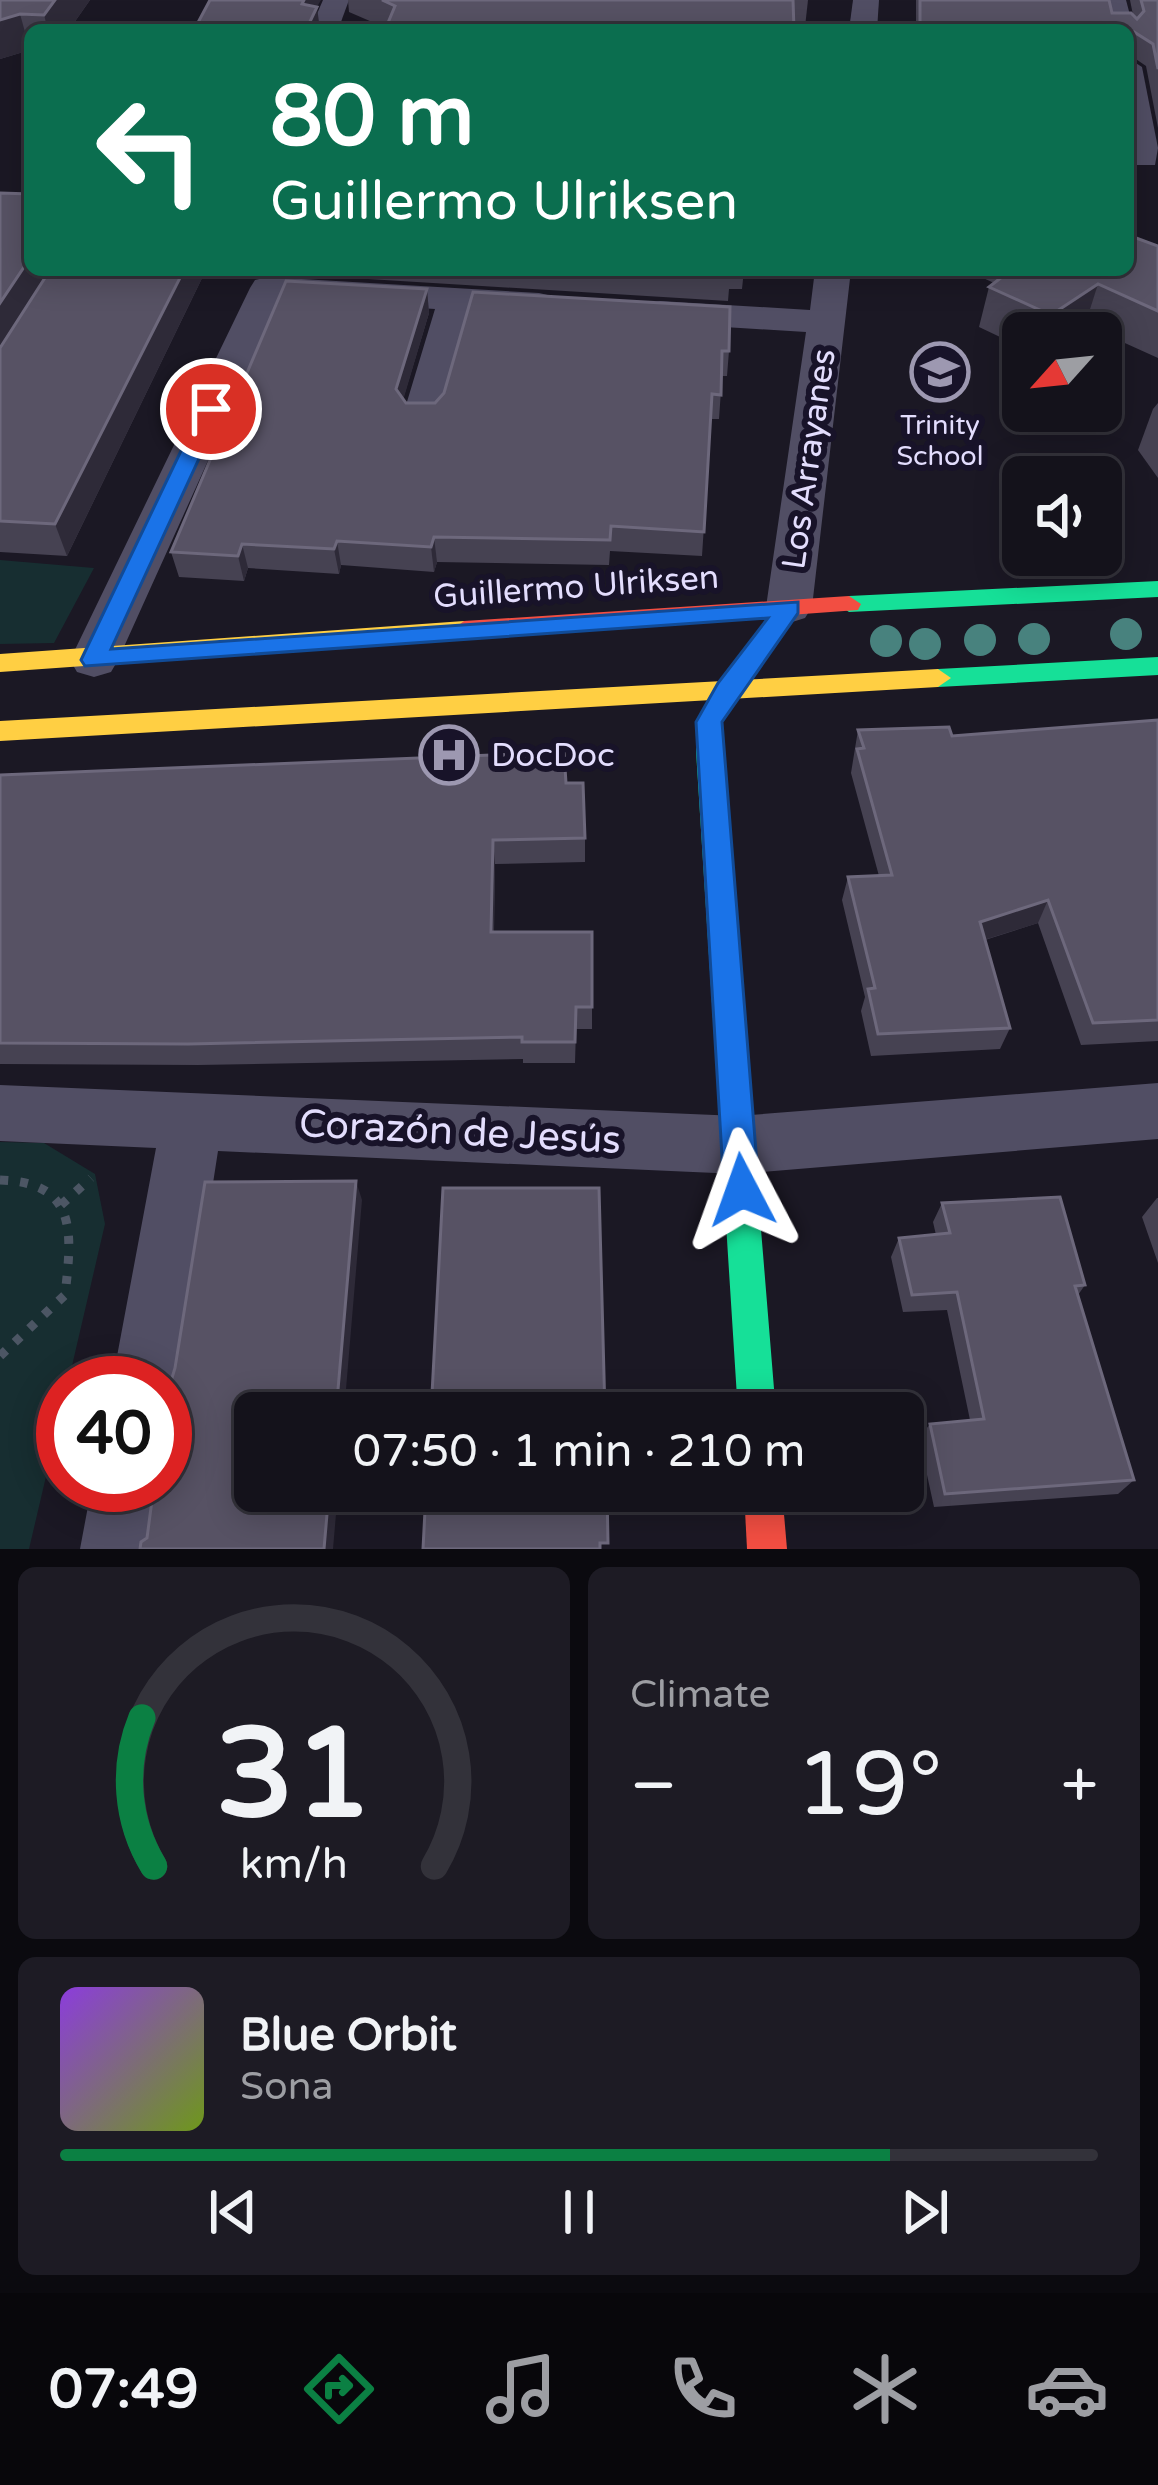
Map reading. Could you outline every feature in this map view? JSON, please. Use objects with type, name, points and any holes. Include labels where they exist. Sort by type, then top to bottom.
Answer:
[{"type":"street","points":[[1136,76],[1144,158]]},
{"type":"street","name":"Los Arrayanes","points":[[757,1392],[709,722],[727,689],[789,608],[832,276]]},
{"type":"street","points":[[94,660],[268,288],[572,307]]},
{"type":"street","points":[[423,415],[456,299]]},
{"type":"street","points":[[618,309],[827,322]]},
{"type":"street","name":"Guillermo Ulriksen","points":[[0,663],[789,608],[1158,589]]},
{"type":"street","points":[[0,731],[1158,666]]},
{"type":"street","name":"Corazón de Jesús","points":[[0,1113],[739,1145],[1158,1111]]},
{"type":"street","points":[[152,1356],[192,1120]]},
{"type":"street","points":[[118,1549],[124,1512]]},
{"type":"street","points":[[764,1512],[767,1549]]},
{"type":"path","points":[[61,1205],[95,1174]]},
{"type":"path","points":[[0,1180],[28,1178],[57,1197],[70,1222],[65,1295],[0,1356]]},
{"type":"green space","points":[[0,560],[94,568],[54,643],[0,644]]},
{"type":"green space","points":[[0,1142],[44,1143],[95,1174],[105,1224],[74,1356],[36,1356],[38,1512],[29,1549],[0,1549]]},
{"type":"building","points":[[0,0],[55,0],[44,15],[20,14],[0,20]]},
{"type":"building","points":[[210,0],[304,0],[302,4],[317,7],[309,24],[197,24]]},
{"type":"building","points":[[382,0],[793,0],[794,24],[388,24],[395,6]]},
{"type":"building","points":[[920,0],[1109,0],[1112,13],[1131,13],[1137,19],[1144,11],[1141,0],[1158,0],[1158,69],[1153,44],[1134,32],[1134,24],[920,24]]},
{"type":"building","points":[[0,193],[24,194],[24,267],[0,303]]},
{"type":"building","points":[[1134,237],[1158,246],[1158,311],[1098,284],[1056,312],[1044,312],[989,287],[1003,276],[1134,276]]},
{"type":"building","points":[[46,276],[181,276],[55,524],[0,521],[0,348]]},
{"type":"building","points":[[286,281],[427,289],[396,389],[406,403],[435,403],[444,393],[473,292],[730,307],[721,395],[712,394],[704,532],[611,526],[610,540],[434,537],[431,547],[337,541],[334,549],[242,544],[238,556],[171,552]]},
{"type":"building","points":[[1158,720],[1158,1020],[1093,1023],[1048,900],[980,922],[1010,1028],[878,1034],[868,989],[875,988],[848,877],[892,875],[857,749],[864,748],[858,730],[949,727],[952,736]]},
{"type":"building","points":[[564,752],[566,783],[583,783],[585,838],[493,840],[491,932],[592,932],[592,1007],[576,1007],[575,1042],[522,1042],[522,1037],[0,1043],[0,775]]},
{"type":"building","points":[[356,1181],[338,1392],[234,1392],[234,1512],[327,1512],[324,1549],[140,1549],[147,1538],[150,1512],[192,1512],[192,1356],[177,1356],[205,1182]]},
{"type":"building","points":[[443,1188],[599,1188],[604,1392],[432,1392]]},
{"type":"building","points":[[1060,1197],[1085,1285],[1075,1286],[1134,1480],[945,1494],[930,1424],[984,1419],[957,1292],[912,1295],[899,1238],[950,1233],[942,1203]]},
{"type":"building","points":[[425,1512],[607,1512],[608,1543],[600,1543],[600,1549],[423,1549]]},
{"type":"traffic: fast","points":[[849,604],[1158,589]]},
{"type":"traffic: fast","points":[[748,662],[709,722],[709,751],[755,1392]]},
{"type":"traffic: fast","points":[[938,678],[1158,666]]},
{"type":"traffic: slow","points":[[0,663],[464,630]]},
{"type":"traffic: slow","points":[[0,731],[938,678]]},
{"type":"traffic: jam","points":[[464,630],[849,604]]},
{"type":"traffic: jam","points":[[764,1512],[767,1549]]},
{"type":"place","name":"Trinity School","points":[[940,372]]},
{"type":"place","name":"DocDoc","points":[[449,755]]},
{"type":"route","points":[[211,409],[94,660],[789,608],[727,689],[709,722],[742,1190]]}]
